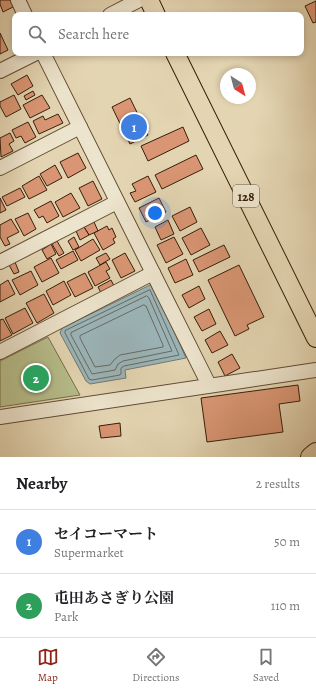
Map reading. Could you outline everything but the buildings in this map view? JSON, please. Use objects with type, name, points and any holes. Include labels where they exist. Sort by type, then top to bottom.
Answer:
[{"type":"main road","points":[[149,0],[155,12]]},
{"type":"main road","name":"128","points":[[176,56],[316,338]]},
{"type":"main road","points":[[310,457],[316,452]]},
{"type":"street","points":[[18,0],[24,12]]},
{"type":"street","points":[[116,12],[139,0]]},
{"type":"street","points":[[0,71],[30,56]]},
{"type":"street","points":[[44,56],[209,385]]},
{"type":"street","points":[[0,168],[80,127]]},
{"type":"street","points":[[0,262],[118,202]]},
{"type":"street","points":[[0,352],[153,273]]},
{"type":"street","points":[[0,417],[316,370]]},
{"type":"green space","points":[[48,337],[80,395],[0,407],[0,361]]},
{"type":"water","points":[[150,285],[154,287],[186,358],[125,370],[126,378],[90,384],[86,381],[60,333],[62,328]]},
{"type":"place","name":"セイコーマート","points":[[134,127]]},
{"type":"place","name":"屯田あさぎり公園","points":[[36,378]]}]
